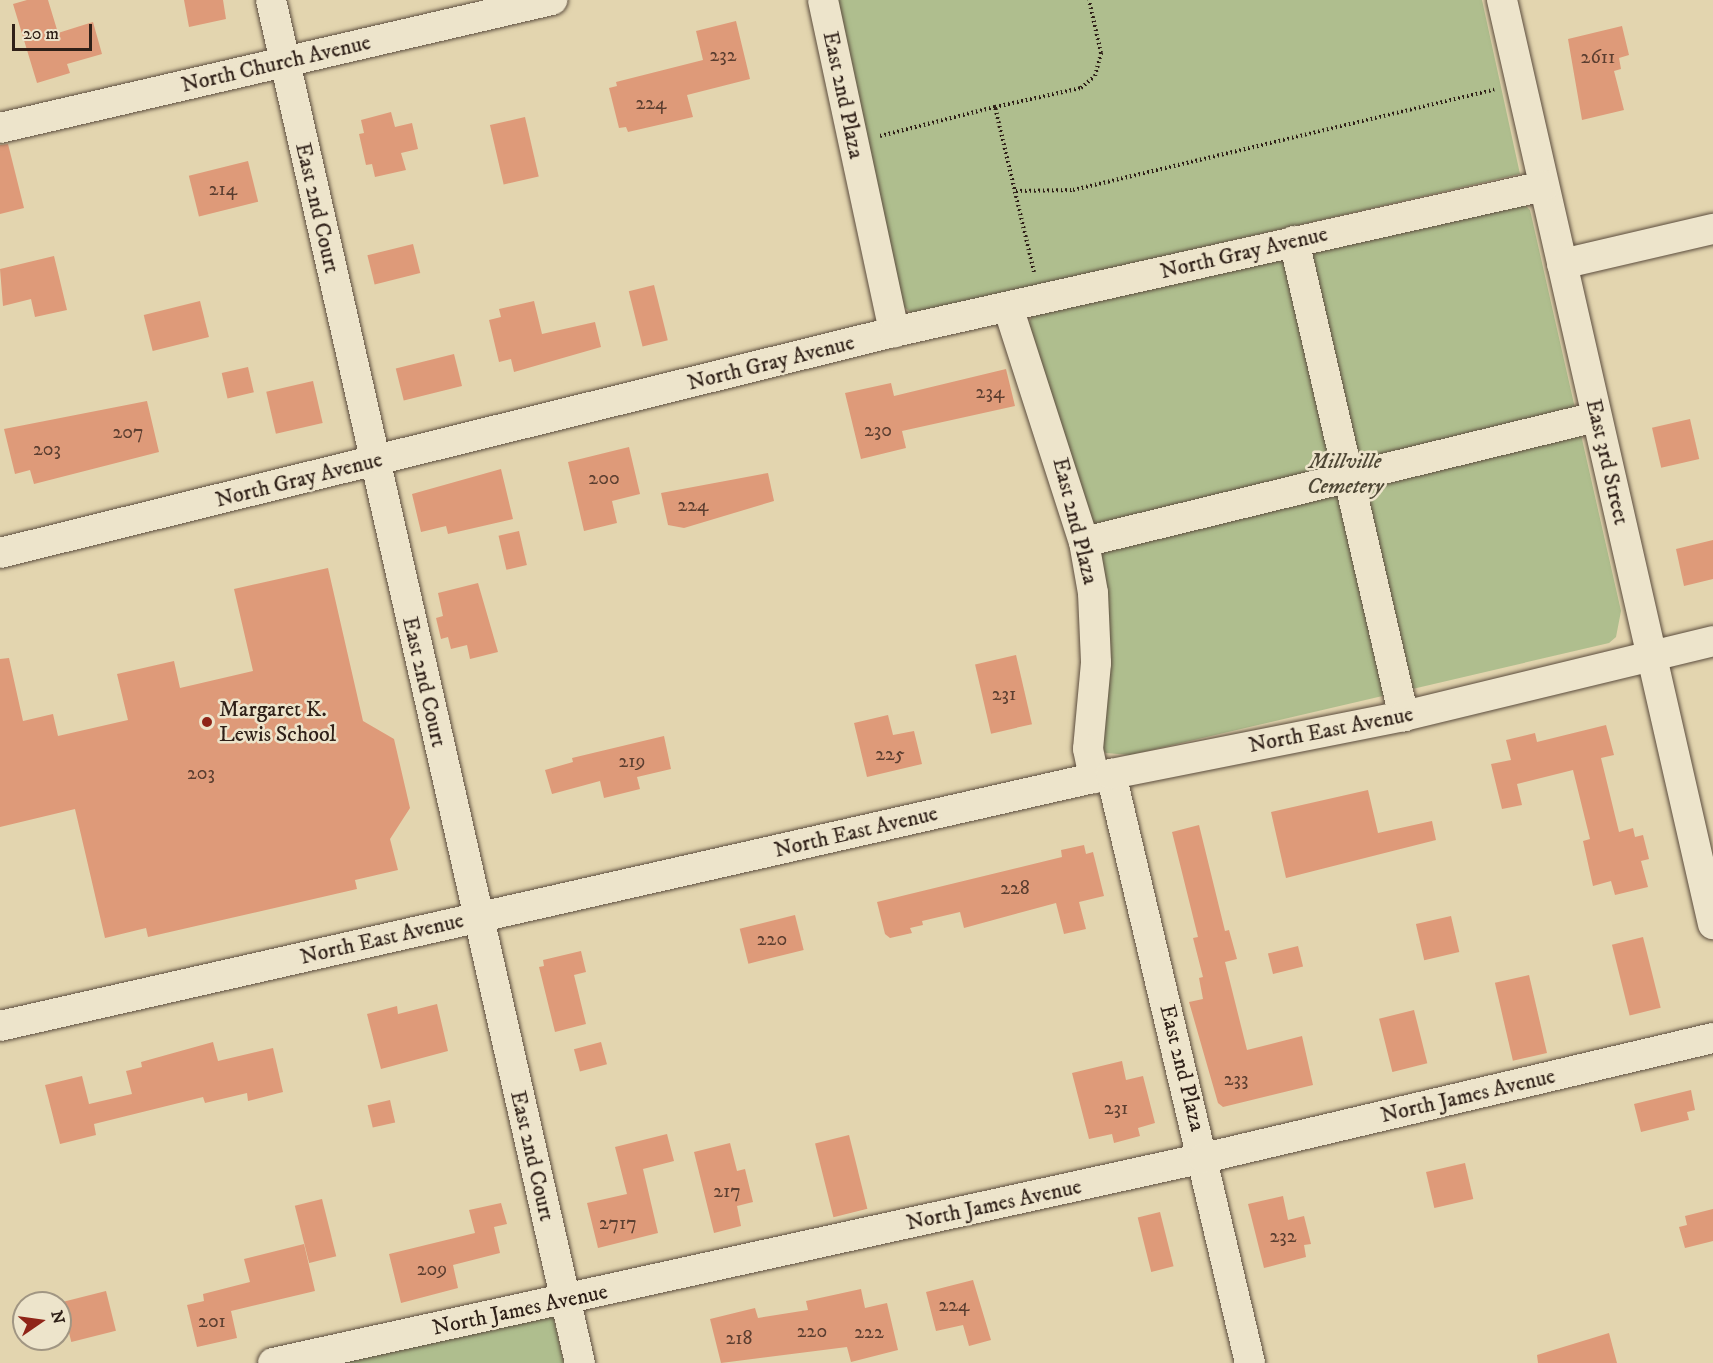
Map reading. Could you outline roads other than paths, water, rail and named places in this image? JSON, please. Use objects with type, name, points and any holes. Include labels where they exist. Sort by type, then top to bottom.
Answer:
[{"type":"street","name":"East 2nd Court","points":[[271,0],[476,918],[580,1363]]},
{"type":"street","name":"North Church Avenue","points":[[0,128],[552,0]]},
{"type":"street","name":"East 2nd Plaza","points":[[823,0],[894,332]]},
{"type":"street","name":"East 3rd Street","points":[[1502,0],[1650,657],[1713,924]]},
{"type":"street","name":"North Gray Avenue","points":[[0,553],[894,332],[1544,186]]},
{"type":"street","points":[[1562,264],[1713,229]]},
{"type":"street","points":[[1294,241],[1346,477],[1404,716]]},
{"type":"street","name":"East 2nd Plaza","points":[[1008,307],[1084,542],[1093,593],[1096,663],[1088,749],[1102,776],[1204,1158],[1250,1363]]},
{"type":"street","points":[[1084,542],[1596,417]]},
{"type":"street","name":"North East Avenue","points":[[0,1026],[1102,776],[1404,716],[1713,641]]},
{"type":"street","name":"North James Avenue","points":[[273,1363],[1204,1158],[1713,1038]]},
{"type":"place","name":"Margaret K. Lewis School","points":[[207,722]]},
{"type":"park label","name":"Millville Cemetery","points":[[1345,474]]}]
